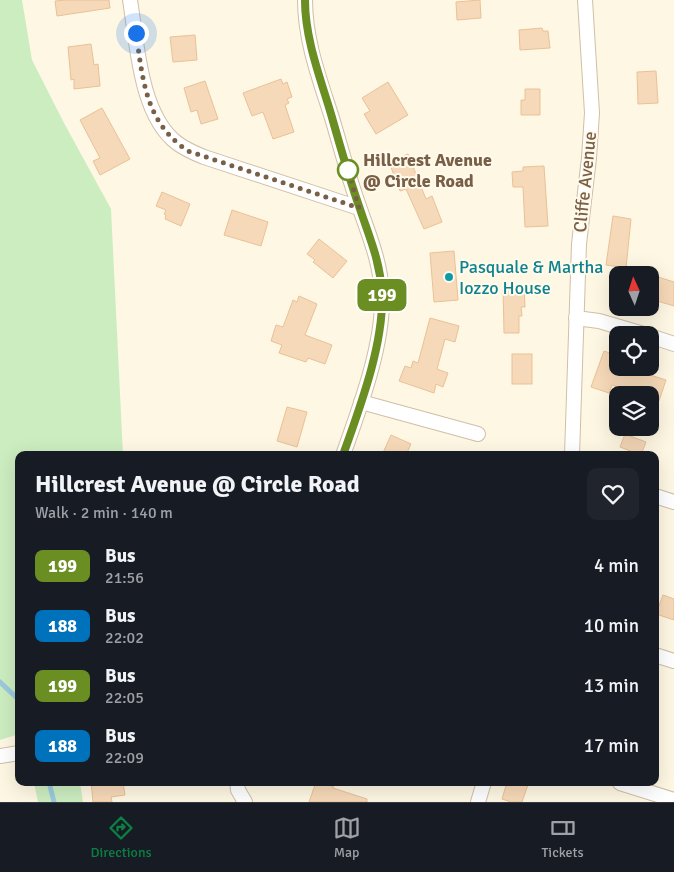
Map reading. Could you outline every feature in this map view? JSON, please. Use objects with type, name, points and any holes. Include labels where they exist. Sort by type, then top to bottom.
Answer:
[{"type":"street","points":[[130,0],[151,109],[166,132],[176,142],[188,151],[204,157],[359,208]]},
{"type":"street","points":[[305,0],[311,48],[359,208],[377,255],[382,294],[378,337],[361,402],[344,451]]},
{"type":"street","name":"Cliffe Avenue","points":[[572,451],[579,244],[592,113],[585,0]]},
{"type":"street","points":[[576,318],[599,321],[615,326]]},
{"type":"street","points":[[659,339],[674,344]]},
{"type":"street","points":[[361,402],[478,434]]},
{"type":"street","points":[[659,497],[674,502]]},
{"type":"street","points":[[659,655],[674,661]]},
{"type":"street","points":[[0,756],[15,754]]},
{"type":"street","points":[[238,786],[245,802]]},
{"type":"street","points":[[478,802],[483,786]]},
{"type":"street","points":[[630,786],[674,800]]},
{"type":"green space","points":[[0,0],[22,0],[32,60],[111,209],[123,451],[15,451],[15,735],[0,740]]},
{"type":"green space","points":[[35,786],[80,786],[83,802],[38,802]]},
{"type":"building","points":[[109,0],[110,8],[57,16],[55,1]]},
{"type":"building","points":[[480,0],[481,18],[457,20],[456,2]]},
{"type":"building","points":[[542,28],[543,31],[548,31],[550,48],[520,50],[519,30]]},
{"type":"building","points":[[195,35],[197,60],[173,62],[170,37]]},
{"type":"building","points":[[91,44],[94,65],[98,64],[100,86],[74,89],[74,79],[71,80],[68,47]]},
{"type":"building","points":[[656,71],[658,103],[638,104],[637,72]]},
{"type":"building","points":[[281,79],[283,84],[287,82],[292,97],[287,99],[289,103],[285,105],[294,132],[273,139],[263,112],[252,116],[243,93]]},
{"type":"building","points":[[205,81],[218,119],[201,124],[197,110],[191,112],[184,88]]},
{"type":"building","points":[[388,82],[408,115],[376,134],[364,114],[370,111],[362,98]]},
{"type":"building","points":[[525,89],[540,89],[540,115],[521,115],[521,100],[525,100]]},
{"type":"building","points":[[102,108],[130,159],[100,175],[93,161],[100,158],[80,120]]},
{"type":"building","points":[[408,154],[426,199],[432,196],[442,222],[424,229],[406,189],[400,191],[389,162]]},
{"type":"building","points":[[544,166],[548,226],[525,227],[523,187],[513,187],[512,172],[523,171],[523,167]]},
{"type":"building","points":[[162,192],[190,204],[181,226],[165,219],[166,215],[164,214],[166,210],[156,206]]},
{"type":"building","points":[[232,210],[268,222],[261,246],[224,235]]},
{"type":"building","points":[[613,216],[631,219],[626,266],[606,265]]},
{"type":"building","points":[[319,239],[347,261],[333,278],[313,262],[315,260],[307,254]]},
{"type":"building","name":"Pasquale & Martha Iozzo House","points":[[454,251],[458,300],[434,302],[430,253]]},
{"type":"building","points":[[659,277],[674,282],[674,306],[659,302]]},
{"type":"building","points":[[524,286],[525,307],[521,307],[522,316],[519,316],[519,333],[504,333],[503,287]]},
{"type":"building","points":[[299,296],[317,304],[305,335],[332,345],[325,364],[308,358],[306,362],[279,353],[282,345],[271,341],[276,325],[283,327],[293,300],[297,302]]},
{"type":"building","points":[[430,318],[459,326],[455,342],[445,339],[437,369],[448,373],[443,387],[436,384],[434,393],[399,381],[405,366],[411,368],[413,361],[418,363]]},
{"type":"building","points":[[604,351],[609,353],[609,376],[653,376],[666,380],[659,401],[659,386],[612,385],[609,386],[609,393],[591,387]]},
{"type":"building","points":[[512,354],[532,354],[532,384],[512,384]]},
{"type":"building","points":[[287,407],[307,412],[297,447],[277,441]]},
{"type":"building","points":[[391,435],[411,444],[408,451],[384,451]]},
{"type":"building","points":[[624,436],[630,436],[646,442],[643,451],[630,451],[620,447]]},
{"type":"building","points":[[663,595],[674,599],[674,620],[659,615],[659,606]]},
{"type":"building","points":[[91,786],[124,786],[125,795],[111,797],[112,802],[93,802]]},
{"type":"building","points":[[315,786],[331,786],[367,799],[367,802],[309,802]]},
{"type":"building","points":[[506,786],[528,786],[522,802],[511,802],[502,799]]},
{"type":"waterway","points":[[0,682],[15,696]]},
{"type":"waterway","points":[[50,786],[54,802]]},
{"type":"bus line","name":"199","points":[[305,0],[311,48],[359,208],[377,255],[382,294],[378,337],[361,402],[344,451]]},
{"type":"place","name":"Hillcrest Avenue @ Circle Road","points":[[348,170]]},
{"type":"place","name":"Pasquale & Martha Iozzo House","points":[[449,277]]},
{"type":"route","points":[[136,33],[151,109],[166,132],[188,151],[359,208],[348,170]]}]
